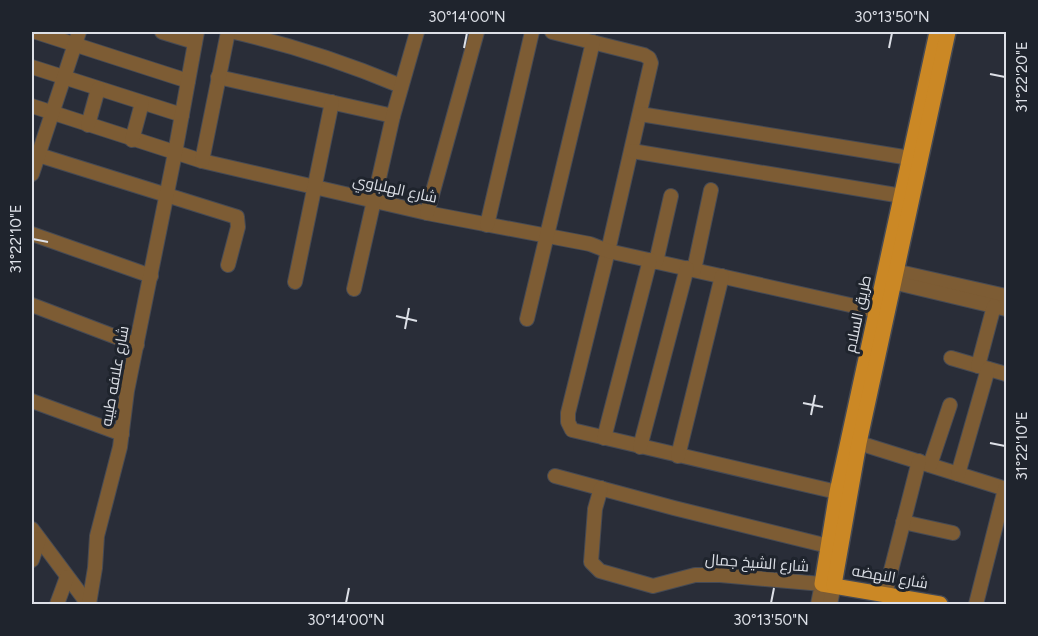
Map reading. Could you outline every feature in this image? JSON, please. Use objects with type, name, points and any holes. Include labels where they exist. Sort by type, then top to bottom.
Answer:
[{"type":"main road","name":"طريق السلام","points":[[828,584],[859,442],[890,276],[902,196],[937,32]]},
{"type":"main road","name":"طريق السلام","points":[[828,584],[828,546],[837,492],[877,311],[890,276],[948,32]]},
{"type":"main road","name":"شارع النهضه","points":[[828,584],[940,604]]},
{"type":"street","points":[[36,32],[77,38],[188,81]]},
{"type":"street","points":[[162,32],[196,37]]},
{"type":"street","points":[[202,161],[228,32]]},
{"type":"street","points":[[234,32],[282,37],[401,86]]},
{"type":"street","points":[[354,289],[393,116],[415,32]]},
{"type":"street","points":[[427,213],[477,32]]},
{"type":"street","points":[[487,225],[532,32]]},
{"type":"street","points":[[552,32],[644,55],[651,63],[632,152],[575,382],[568,422],[572,430],[837,492]]},
{"type":"street","name":"شارع علافه طيبه","points":[[89,604],[97,536],[122,434],[127,391],[167,196],[196,37]]},
{"type":"street","points":[[32,174],[35,154],[52,113],[77,38]]},
{"type":"street","points":[[527,319],[593,42]]},
{"type":"street","points":[[32,67],[182,115]]},
{"type":"street","points":[[218,76],[393,116]]},
{"type":"street","points":[[88,125],[98,88]]},
{"type":"street","points":[[295,282],[332,102]]},
{"type":"street","points":[[132,140],[142,103]]},
{"type":"street","name":"شارع الهلباوي","points":[[32,106],[202,161],[427,213],[590,244],[608,251],[877,311]]},
{"type":"street","points":[[640,114],[910,158]]},
{"type":"street","points":[[632,152],[902,196]]},
{"type":"street","points":[[35,154],[237,217],[238,227],[228,265]]},
{"type":"street","points":[[640,447],[711,190]]},
{"type":"street","points":[[604,438],[671,196]]},
{"type":"street","points":[[32,234],[151,276]]},
{"type":"street","points":[[678,456],[722,276]]},
{"type":"street","points":[[890,276],[1006,296]]},
{"type":"street","points":[[890,276],[1000,308],[957,474]]},
{"type":"street","points":[[32,305],[137,345]]},
{"type":"street","points":[[951,358],[1006,374]]},
{"type":"street","points":[[32,401],[122,434]]},
{"type":"street","points":[[885,594],[903,522],[924,463],[950,405]]},
{"type":"street","points":[[859,442],[1006,489],[976,604]]},
{"type":"street","points":[[555,476],[828,546]]},
{"type":"street","name":"شارع الشيخ جمال","points":[[601,488],[595,509],[591,562],[600,571],[653,586],[695,575],[828,584]]},
{"type":"street","points":[[903,522],[953,533]]},
{"type":"street","points":[[35,534],[89,604]]},
{"type":"street","points":[[32,560],[35,534]]},
{"type":"street","points":[[57,604],[67,577]]},
{"type":"street","name":"طريق السلام","points":[[818,604],[828,584]]},
{"type":"street","name":"طريق السلام","points":[[828,584],[830,604]]}]
